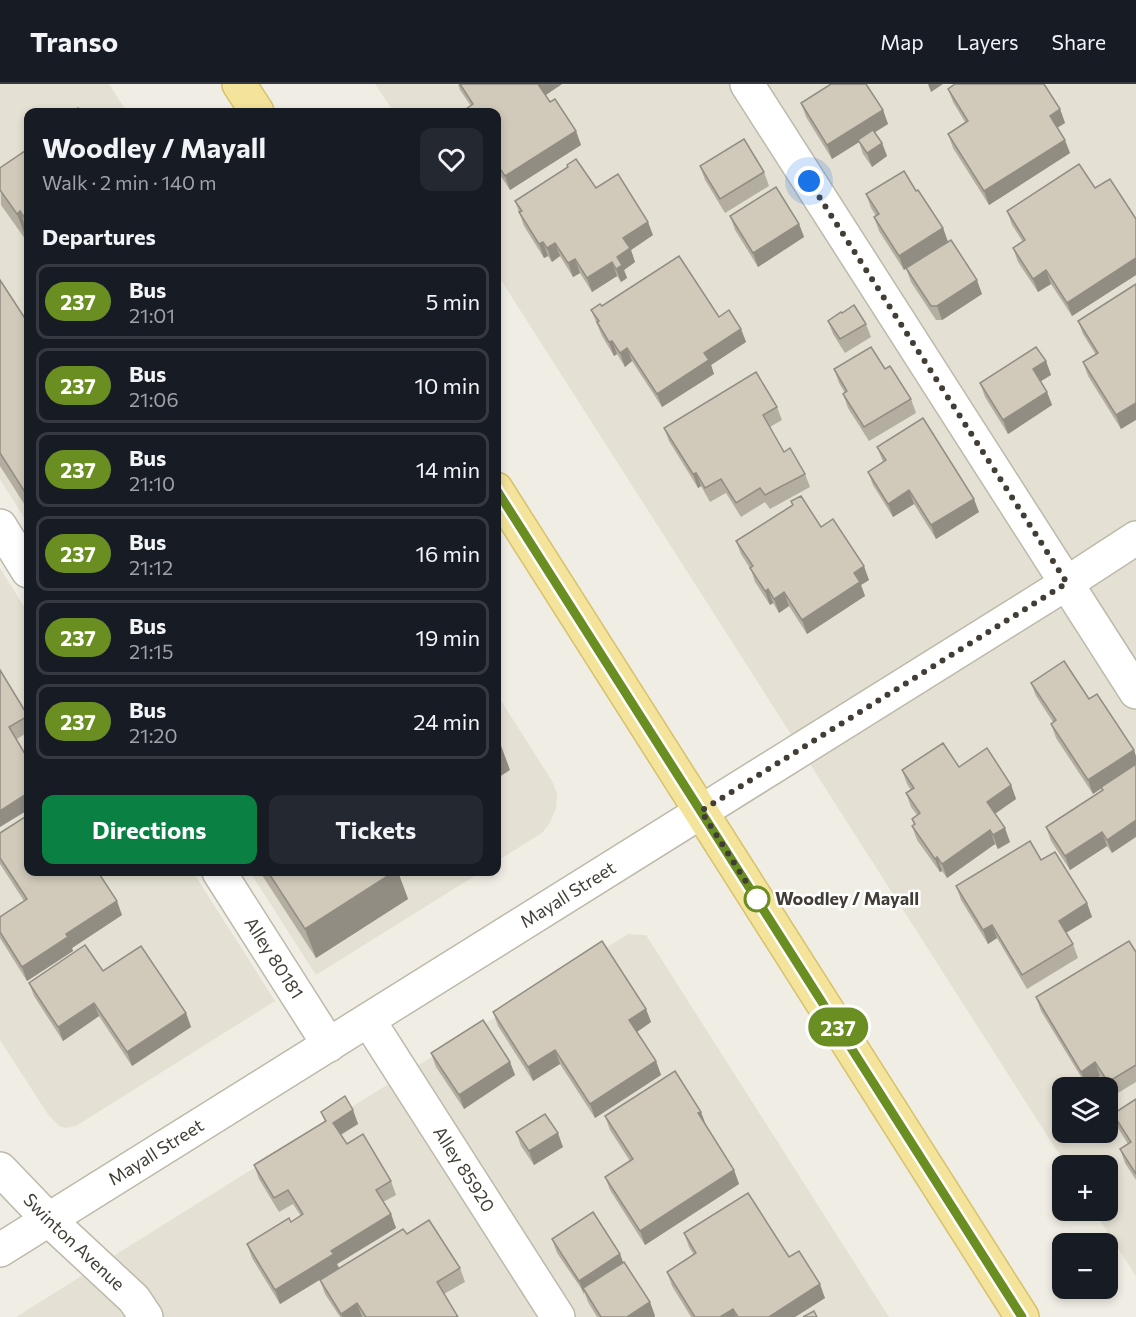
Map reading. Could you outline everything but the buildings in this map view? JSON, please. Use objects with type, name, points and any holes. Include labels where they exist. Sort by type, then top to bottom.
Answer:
[{"type":"main road","points":[[239,84],[254,108]]},
{"type":"main road","points":[[501,497],[1022,1317]]},
{"type":"street","points":[[747,84],[1136,692]]},
{"type":"street","points":[[0,526],[24,565]]},
{"type":"street","name":"Mayall Street","points":[[0,1250],[369,1021],[1136,538]]},
{"type":"street","name":"Alley 80181","points":[[222,876],[329,1045]]},
{"type":"street","name":"Alley 85920","points":[[369,1021],[558,1317]]},
{"type":"street","name":"Swinton Avenue","points":[[0,1169],[48,1219],[134,1299],[146,1317]]},
{"type":"shaded area","points":[[0,84],[109,84],[124,108],[24,108],[24,518],[0,479]]},
{"type":"shaded area","points":[[375,84],[1136,84],[1136,1276],[1118,1248],[1118,1233],[1108,1233],[1100,1221],[1118,1221],[1118,1155],[1060,1155],[501,280],[501,108],[391,108]]},
{"type":"shaded area","points":[[0,568],[24,607],[24,876],[196,876],[275,1001],[76,1126],[66,1128],[59,1126],[47,1113],[0,1040]]},
{"type":"shaded area","points":[[501,701],[552,781],[557,793],[556,808],[550,823],[542,833],[501,859]]},
{"type":"shaded area","points":[[253,876],[475,876],[316,975]]},
{"type":"shaded area","points":[[628,934],[646,935],[889,1317],[16,1317]]},
{"type":"bus line","name":"237","points":[[501,497],[1022,1317]]},
{"type":"place","name":"Woodley / Mayall","points":[[757,899]]},
{"type":"route","points":[[757,899],[701,811],[1067,583],[809,181]]}]
